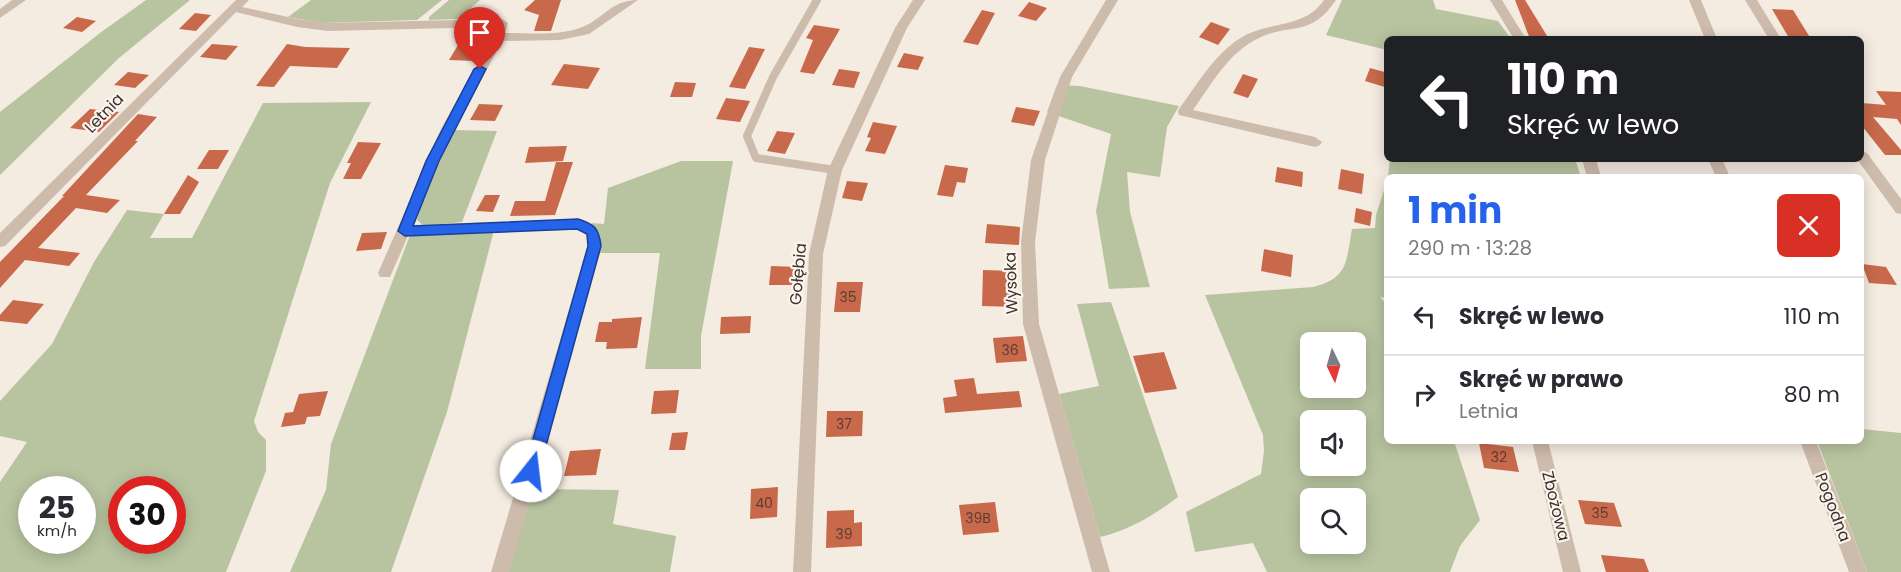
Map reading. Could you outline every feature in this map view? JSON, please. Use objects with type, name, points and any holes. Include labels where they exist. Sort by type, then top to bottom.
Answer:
[{"type":"street","points":[[0,14],[20,0]]},
{"type":"street","points":[[385,273],[448,129],[498,37],[560,36],[585,31],[632,0]]},
{"type":"street","name":"Gołębia","points":[[802,572],[816,254],[835,170],[847,148],[883,64],[919,0]]},
{"type":"street","name":"Wysoka","points":[[1101,572],[1030,324],[1028,242],[1038,160],[1066,76],[1112,0]]},
{"type":"street","points":[[1315,142],[1184,112],[1225,55],[1253,35],[1290,28],[1308,21],[1324,12],[1330,0]]},
{"type":"street","points":[[1496,0],[1518,36]]},
{"type":"street","points":[[1695,0],[1710,36]]},
{"type":"street","points":[[1750,0],[1773,36]]},
{"type":"street","name":"Letnia","points":[[0,242],[238,4],[297,23],[344,27],[502,23],[498,37]]},
{"type":"street","points":[[1864,159],[1901,208]]},
{"type":"street","points":[[405,231],[578,224],[590,229],[593,233],[595,246],[500,572]]},
{"type":"street","name":"Zbożowa","points":[[1541,444],[1572,572]]},
{"type":"street","name":"Pogodna","points":[[1809,444],[1858,572]]},
{"type":"lane","points":[[817,0],[773,77],[747,136],[756,158],[835,170]]},
{"type":"green space","points":[[146,0],[190,0],[119,58],[0,175],[0,112],[100,33]]},
{"type":"green space","points":[[311,0],[442,0],[417,20],[323,23],[288,17]]},
{"type":"green space","points":[[449,0],[480,0],[458,19],[429,20],[429,17]]},
{"type":"green space","points":[[1342,0],[1433,0],[1436,9],[1498,21],[1509,36],[1384,36],[1384,49],[1326,35]]},
{"type":"green space","points":[[1057,85],[1080,86],[1179,106],[1167,127],[1160,177],[1127,172],[1130,212],[1150,287],[1109,289],[1096,211],[1111,134],[1047,112]]},
{"type":"green space","points":[[371,102],[330,183],[254,421],[258,432],[266,440],[266,471],[226,572],[0,572],[0,482],[27,442],[0,436],[0,401],[52,344],[94,262],[127,210],[164,214],[150,238],[192,238],[263,103]]},
{"type":"green space","points":[[453,130],[497,131],[462,222],[424,226],[417,220],[420,210]]},
{"type":"green space","points":[[681,161],[733,161],[701,336],[701,369],[645,369],[660,253],[599,253],[598,234],[591,223],[604,224],[608,188]]},
{"type":"green space","points":[[1390,162],[1576,162],[1580,174],[1388,174]]},
{"type":"green space","points":[[1384,190],[1384,298],[1380,297],[1384,302],[1384,444],[1455,444],[1480,520],[1460,546],[1450,572],[1267,572],[1253,543],[1195,552],[1186,512],[1261,474],[1264,451],[1263,435],[1205,295],[1313,287],[1325,283],[1333,279],[1344,267],[1352,229],[1375,228],[1376,215]]},
{"type":"green space","points":[[492,229],[493,234],[447,412],[391,572],[290,572],[326,490],[331,444],[410,235]]},
{"type":"green space","points":[[1111,302],[1178,497],[1141,521],[1100,537],[1059,394],[1099,386],[1077,304]]},
{"type":"green space","points":[[1864,429],[1901,433],[1901,572],[1867,572],[1818,444],[1864,444]]},
{"type":"green space","points":[[533,489],[619,490],[613,524],[676,536],[670,572],[507,572]]},
{"type":"building","points":[[535,0],[561,0],[551,31],[534,31],[539,15],[524,10]]},
{"type":"building","points":[[1515,0],[1525,0],[1547,36],[1529,36]]},
{"type":"building","points":[[1029,2],[1047,8],[1036,21],[1018,16]]},
{"type":"building","points":[[1772,9],[1793,10],[1809,36],[1788,36]]},
{"type":"building","points":[[982,10],[995,13],[978,45],[963,42]]},
{"type":"building","points":[[195,13],[211,15],[196,31],[179,29]]},
{"type":"building","points":[[77,17],[96,21],[82,32],[63,28]]},
{"type":"building","points":[[1211,22],[1230,29],[1218,45],[1199,37]]},
{"type":"building","points":[[814,25],[840,29],[814,74],[800,72],[813,40],[806,38]]},
{"type":"building","points":[[461,40],[486,41],[475,61],[449,60]]},
{"type":"building","points":[[212,44],[238,46],[226,60],[200,57]]},
{"type":"building","points":[[287,44],[305,47],[350,48],[337,68],[290,66],[274,87],[256,86]]},
{"type":"building","points":[[749,47],[765,49],[745,89],[729,87]]},
{"type":"building","points":[[904,53],[924,57],[918,70],[897,67]]},
{"type":"building","points":[[564,64],[600,68],[588,89],[551,85]]},
{"type":"building","points":[[1370,68],[1384,72],[1384,87],[1365,81]]},
{"type":"building","points":[[839,69],[860,72],[854,88],[832,85]]},
{"type":"building","points":[[128,72],[149,75],[135,88],[114,85]]},
{"type":"building","points":[[1243,74],[1258,79],[1248,98],[1233,93]]},
{"type":"building","points":[[675,82],[696,83],[692,97],[670,97]]},
{"type":"building","points":[[1876,91],[1901,92],[1901,125],[1897,119],[1873,117],[1901,150],[1901,155],[1885,155],[1864,129],[1864,103],[1886,105]]},
{"type":"building","points":[[726,98],[750,101],[740,122],[716,119]]},
{"type":"building","points":[[479,104],[503,105],[495,121],[470,120]]},
{"type":"building","points":[[1016,107],[1040,111],[1034,126],[1011,122]]},
{"type":"building","points":[[90,109],[119,112],[99,132],[70,128]]},
{"type":"building","points":[[138,114],[157,117],[135,141],[138,141],[86,195],[120,200],[107,213],[76,208],[38,248],[80,253],[69,266],[25,260],[0,288],[0,262]]},
{"type":"building","points":[[873,122],[897,126],[885,154],[865,151],[871,138],[867,137]]},
{"type":"building","points":[[777,131],[795,133],[785,154],[767,151]]},
{"type":"building","points":[[358,142],[381,143],[361,179],[343,179],[351,163],[347,163]]},
{"type":"building","points":[[567,146],[563,161],[525,163],[529,147]]},
{"type":"building","points":[[209,150],[229,150],[218,169],[197,169]]},
{"type":"building","points":[[556,162],[573,162],[555,215],[510,216],[515,201],[545,201]]},
{"type":"building","points":[[945,165],[968,168],[965,183],[957,182],[953,197],[937,195]]},
{"type":"building","points":[[1277,167],[1303,172],[1302,187],[1275,182]]},
{"type":"building","points":[[1341,169],[1364,174],[1362,194],[1338,189]]},
{"type":"building","points":[[188,175],[199,182],[180,214],[164,214]]},
{"type":"building","points":[[847,181],[868,183],[862,201],[842,198]]},
{"type":"building","points":[[485,195],[500,195],[493,212],[476,211]]},
{"type":"building","points":[[1356,208],[1372,212],[1370,226],[1354,222]]},
{"type":"building","points":[[987,224],[1020,227],[1019,245],[985,243]]},
{"type":"building","points":[[387,232],[381,249],[356,251],[362,233]]},
{"type":"building","points":[[1264,249],[1293,255],[1291,277],[1261,271]]},
{"type":"building","points":[[1864,264],[1886,267],[1897,285],[1869,283]]},
{"type":"building","points":[[771,266],[798,267],[796,285],[769,285]]},
{"type":"building","points":[[983,270],[1014,271],[1016,307],[982,306]]},
{"type":"building","points":[[837,282],[863,282],[860,312],[834,312]]},
{"type":"building","points":[[13,300],[44,304],[27,324],[0,321],[0,315]]},
{"type":"building","points":[[751,316],[750,333],[720,334],[721,317]]},
{"type":"building","points":[[642,317],[637,348],[606,349],[607,342],[595,342],[599,322]]},
{"type":"building","points":[[1023,336],[1027,361],[996,363],[993,338]]},
{"type":"building","points":[[1164,352],[1177,389],[1145,393],[1133,356]]},
{"type":"building","points":[[974,378],[977,394],[1019,391],[1022,407],[945,413],[943,398],[957,396],[954,380]]},
{"type":"building","points":[[679,390],[676,413],[651,414],[654,391]]},
{"type":"building","points":[[328,391],[320,416],[307,417],[305,424],[281,427],[285,413],[293,412],[299,394]]},
{"type":"building","points":[[827,411],[863,411],[862,436],[826,437]]},
{"type":"building","points":[[688,432],[685,450],[669,450],[672,433]]},
{"type":"building","points":[[1479,444],[1513,447],[1519,472],[1484,468]]},
{"type":"building","points":[[601,449],[596,475],[564,476],[570,451]]},
{"type":"building","points":[[778,487],[777,517],[750,519],[751,489]]},
{"type":"building","points":[[1578,500],[1614,503],[1622,527],[1585,524]]},
{"type":"building","points":[[995,502],[999,532],[963,535],[959,505]]},
{"type":"building","points":[[854,510],[854,523],[862,522],[862,546],[826,548],[827,511]]},
{"type":"building","points":[[1601,555],[1644,559],[1649,572],[1606,572]]},
{"type":"route","points":[[480,69],[433,161],[405,231],[578,224],[585,225],[593,233],[595,246],[531,471]]}]
